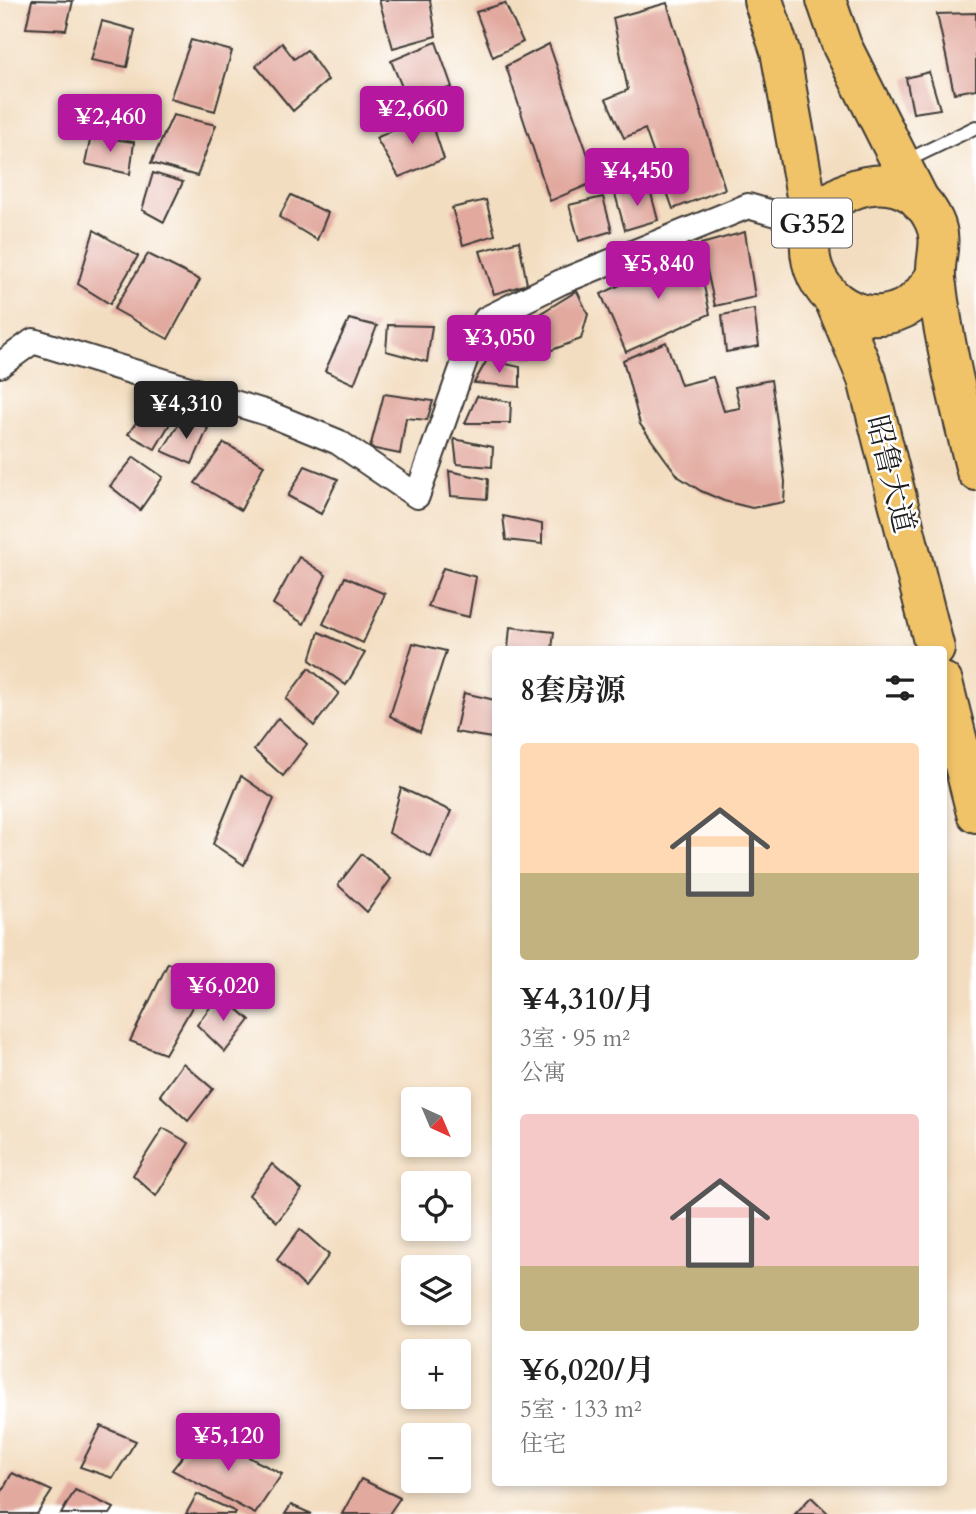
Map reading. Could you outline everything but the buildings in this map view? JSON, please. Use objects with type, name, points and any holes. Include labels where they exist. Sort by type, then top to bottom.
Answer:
[{"type":"highway","name":"昭鲁大道","points":[[763,0],[780,51],[811,225],[809,251],[814,273],[820,285],[835,302],[867,379],[934,646]]},
{"type":"highway","points":[[826,0],[842,46],[921,203],[934,221],[940,243],[936,275],[956,393],[976,471]]},
{"type":"highway","name":"G352","points":[[811,225],[835,198],[864,185],[887,185],[909,193],[921,203]]},
{"type":"highway","points":[[835,302],[855,312],[881,315],[903,309],[923,294],[936,275]]},
{"type":"highway","points":[[947,698],[976,813]]},
{"type":"street","points":[[0,365],[33,341],[267,413],[338,442],[417,496],[466,357],[486,319],[561,282],[748,206],[811,225]]},
{"type":"lane","points":[[902,164],[976,127]]}]
